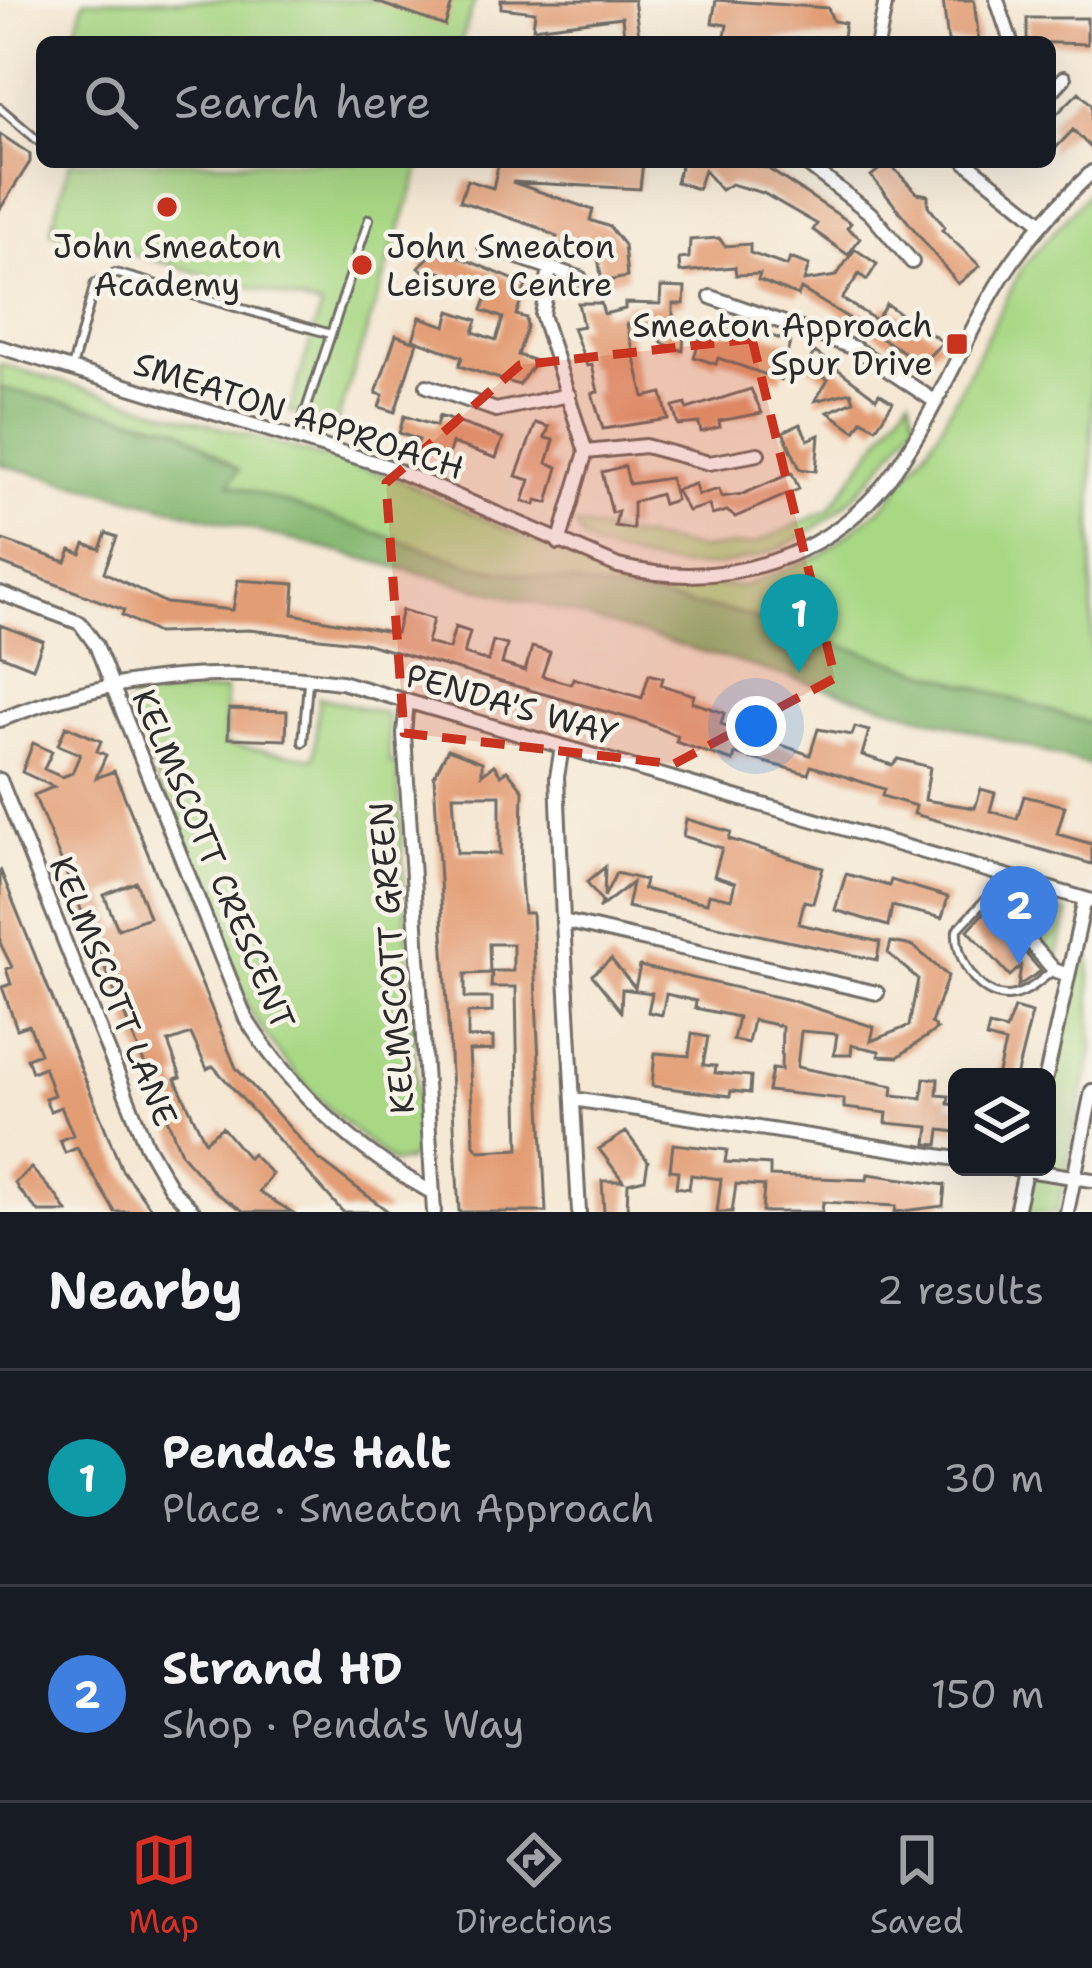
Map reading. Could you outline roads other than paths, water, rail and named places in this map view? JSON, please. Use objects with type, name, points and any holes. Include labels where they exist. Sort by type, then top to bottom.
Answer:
[{"type":"street","points":[[879,36],[886,0]]},
{"type":"street","points":[[997,0],[1009,36]]},
{"type":"street","points":[[1056,87],[1064,78]]},
{"type":"street","points":[[811,168],[870,213],[912,262]]},
{"type":"street","points":[[973,168],[1042,223]]},
{"type":"street","name":"SMEATON APPROACH","points":[[0,347],[443,486],[559,543],[618,566],[659,575],[721,575],[782,559],[836,529],[868,502],[936,402],[1003,277],[1042,223],[1092,172]]},
{"type":"street","points":[[485,246],[580,278]]},
{"type":"street","points":[[550,268],[542,315],[586,452],[559,543]]},
{"type":"street","points":[[712,297],[855,348],[936,402]]},
{"type":"street","points":[[427,386],[496,410],[569,394]]},
{"type":"street","points":[[586,452],[644,446],[709,463],[758,454]]},
{"type":"street","name":"KELMSCOTT CRESCENT","points":[[0,593],[80,622],[256,1035],[335,1128],[381,1164],[433,1193]]},
{"type":"street","name":"PENDA'S WAY","points":[[0,721],[110,684],[249,671],[308,678],[407,700],[1089,900]]},
{"type":"street","name":"KELMSCOTT GREEN","points":[[407,700],[404,734],[434,1212]]},
{"type":"street","points":[[562,747],[557,777],[562,921],[579,1212]]},
{"type":"street","name":"KELMSCOTT LANE","points":[[0,779],[146,1144],[170,1187],[194,1212]]},
{"type":"street","points":[[1047,1068],[1061,972],[1089,900]]},
{"type":"street","points":[[994,901],[1061,972]]},
{"type":"street","points":[[562,921],[877,993]]},
{"type":"street","points":[[1066,1212],[1092,1091]]},
{"type":"street","points":[[573,1099],[948,1158]]},
{"type":"street","points":[[1056,1174],[1092,1180]]},
{"type":"street","points":[[1016,1212],[1023,1176]]},
{"type":"lane","points":[[0,108],[36,140]]},
{"type":"lane","points":[[297,437],[369,219]]},
{"type":"lane","points":[[72,368],[95,284],[115,273],[331,334]]},
{"type":"lane","points":[[303,742],[308,678]]},
{"type":"lane","points":[[1002,876],[994,901],[985,901],[957,930],[964,965],[987,989],[1011,996],[1061,972]]},
{"type":"place","name":"John Smeaton Academy","points":[[167,207]]},
{"type":"place","name":"John Smeaton Leisure Centre","points":[[362,265]]},
{"type":"place","name":"Smeaton Approach Spur Drive","points":[[957,344]]},
{"type":"place","name":"Penda's Halt","points":[[799,673]]},
{"type":"place","name":"Strand HD","points":[[1019,965]]}]
